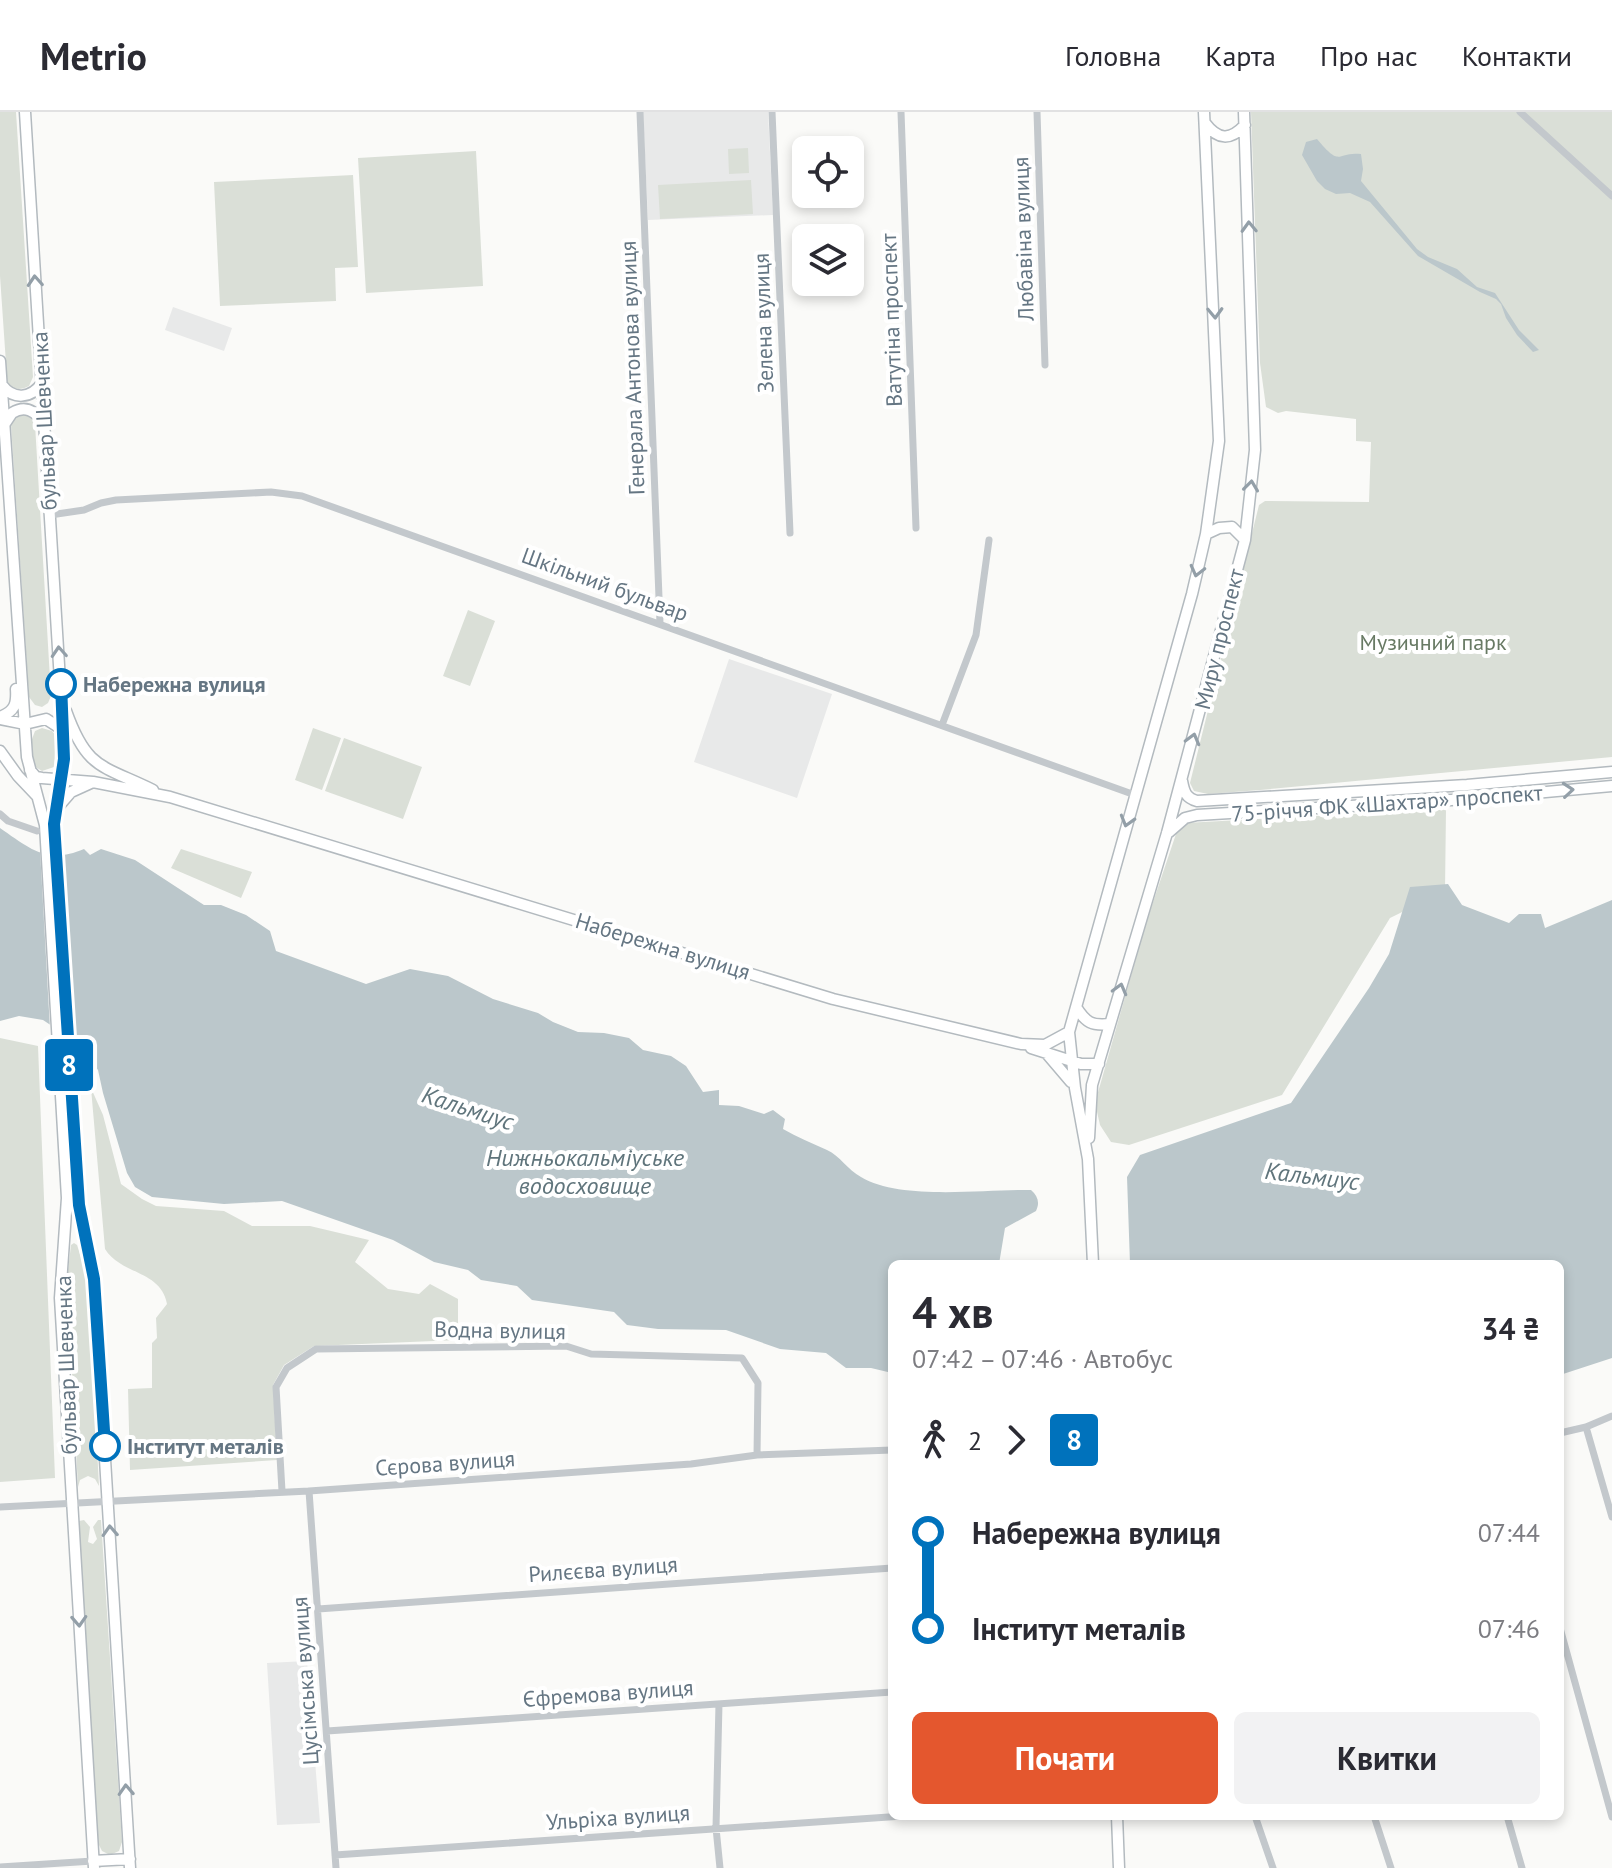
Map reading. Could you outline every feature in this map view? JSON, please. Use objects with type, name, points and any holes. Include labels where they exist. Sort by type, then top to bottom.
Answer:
[{"type":"main road","name":"бульвар Шевченка","points":[[25,112],[64,759],[45,827]]},
{"type":"main road","name":"Миру проспект","points":[[1093,1260],[1088,1156],[1092,1085],[1167,833],[1245,540],[1255,450],[1244,112]]},
{"type":"main road","points":[[1205,118],[1214,134],[1224,137],[1237,133],[1245,125]]},
{"type":"main road","name":"Миру проспект","points":[[1088,1156],[1075,1088],[1069,1032],[1206,534],[1219,441],[1205,118]]},
{"type":"main road","name":"бульвар Шевченка","points":[[0,361],[29,768],[45,827],[66,1102],[79,1205],[94,1279],[130,1864]]},
{"type":"main road","points":[[2,385],[8,392],[22,397],[32,394],[42,383]]},
{"type":"main road","points":[[4,425],[12,413],[23,409],[32,411],[44,424]]},
{"type":"main road","points":[[1206,534],[1219,528],[1232,527],[1245,540]]},
{"type":"main road","points":[[0,718],[11,712],[16,700],[13,618],[17,603]]},
{"type":"main road","name":"Набережна вулиця","points":[[62,698],[79,742],[97,764],[170,797]]},
{"type":"main road","points":[[0,718],[25,724],[46,719],[63,730]]},
{"type":"main road","points":[[0,751],[39,798]]},
{"type":"main road","points":[[29,768],[36,777],[61,778]]},
{"type":"main road","name":"75-річчя ФК «Шахтар» проспект","points":[[1182,779],[1184,791],[1197,801],[1467,785],[1612,772]]},
{"type":"main road","name":"Набережна вулиця","points":[[61,778],[170,797],[833,999],[1021,1044],[1071,1061],[1099,1064]]},
{"type":"main road","points":[[45,827],[65,797],[93,782]]},
{"type":"main road","name":"75-річчя ФК «Шахтар» проспект","points":[[1167,833],[1185,818],[1197,815],[1468,799],[1612,786]]},
{"type":"main road","points":[[1076,1007],[1090,1024],[1110,1024]]},
{"type":"main road","points":[[1021,1044],[1045,1045],[1069,1032]]},
{"type":"main road","points":[[1047,1053],[1075,1088]]},
{"type":"main road","name":"бульвар Шевченка","points":[[66,1102],[67,1221],[60,1298],[93,1864]]},
{"type":"main road","points":[[1117,1820],[1119,1868]]},
{"type":"main road","points":[[93,1864],[130,1864]]},
{"type":"street","name":"Генерала Антонова вулиця","points":[[640,112],[660,623]]},
{"type":"street","name":"Зелена вулиця","points":[[772,112],[790,533]]},
{"type":"street","name":"Ватутіна проспект","points":[[901,112],[916,528]]},
{"type":"street","name":"Любавіна вулиця","points":[[1037,112],[1045,365]]},
{"type":"street","points":[[1520,112],[1612,196]]},
{"type":"street","name":"Шкільний бульвар","points":[[50,515],[84,510],[116,500],[271,492],[302,496],[1135,795]]},
{"type":"street","points":[[942,725],[976,635],[989,540]]},
{"type":"street","points":[[0,814],[8,821],[45,827]]},
{"type":"street","name":"Водна вулиця","points":[[282,1491],[276,1387],[287,1368],[316,1349],[566,1346],[591,1354],[742,1358],[758,1383],[757,1455]]},
{"type":"street","points":[[1564,1432],[1612,1416]]},
{"type":"street","points":[[1586,1427],[1612,1517]]},
{"type":"street","name":"Сєрова вулиця","points":[[0,1507],[309,1491],[691,1464],[757,1455],[888,1450]]},
{"type":"street","name":"Цусімська вулиця","points":[[309,1491],[336,1868]]},
{"type":"street","name":"Рилєєва вулиця","points":[[318,1609],[888,1568]]},
{"type":"street","points":[[1564,1643],[1612,1817]]},
{"type":"street","name":"Єфремова вулиця","points":[[327,1731],[888,1692]]},
{"type":"street","points":[[719,1704],[716,1828],[720,1868]]},
{"type":"street","name":"Ульріха вулиця","points":[[335,1855],[888,1817]]},
{"type":"street","points":[[1256,1820],[1273,1868]]},
{"type":"street","points":[[1375,1820],[1391,1868]]},
{"type":"street","points":[[1508,1820],[1522,1868]]},
{"type":"street","points":[[0,1867],[93,1864]]},
{"type":"shaded area","points":[[643,112],[768,112],[773,215],[648,220]]},
{"type":"shaded area","points":[[173,307],[232,328],[224,351],[165,330]]},
{"type":"shaded area","points":[[729,659],[832,694],[797,798],[694,762]]},
{"type":"shaded area","points":[[307,1661],[320,1823],[277,1825],[267,1663]]},
{"type":"green space","points":[[0,112],[16,112],[33,377],[29,386],[21,389],[8,385],[7,378],[0,276]]},
{"type":"green space","name":"Музичний парк","points":[[1251,112],[1612,112],[1612,757],[1260,790],[1208,794],[1194,791],[1190,783],[1259,505],[1265,501],[1369,502],[1371,442],[1356,441],[1356,419],[1286,411],[1278,413],[1266,407],[1260,363]]},
{"type":"green space","points":[[748,148],[749,173],[729,174],[728,149]]},
{"type":"green space","points":[[476,151],[483,286],[366,293],[358,158]]},
{"type":"green space","points":[[353,175],[358,267],[335,268],[336,301],[220,306],[214,182]]},
{"type":"green space","points":[[751,180],[753,214],[660,219],[658,185]]},
{"type":"green space","points":[[22,414],[29,415],[35,424],[51,696],[42,707],[35,705],[29,697],[11,425]]},
{"type":"green space","points":[[468,610],[495,621],[470,686],[443,676]]},
{"type":"green space","points":[[42,728],[56,736],[54,767],[42,771],[34,766],[31,742],[35,731]]},
{"type":"green space","points":[[313,728],[341,738],[322,790],[295,780]]},
{"type":"green space","points":[[344,738],[422,767],[403,819],[325,791]]},
{"type":"green space","points":[[1446,809],[1445,891],[1390,918],[1282,1095],[1129,1145],[1111,1142],[1100,1125],[1095,1103],[1146,923],[1178,828],[1185,823]]},
{"type":"green space","points":[[181,849],[252,872],[241,898],[171,868]]},
{"type":"green space","points":[[0,1038],[38,1046],[55,1478],[0,1482]]},
{"type":"green space","points":[[91,1088],[103,1115],[121,1184],[142,1199],[156,1206],[224,1211],[252,1226],[310,1226],[369,1240],[355,1262],[388,1289],[419,1294],[430,1284],[458,1299],[458,1340],[314,1346],[284,1365],[273,1385],[277,1460],[130,1470],[128,1389],[152,1388],[152,1343],[157,1338],[156,1318],[167,1304],[157,1285],[121,1264],[105,1249]]},
{"type":"green space","points":[[74,1243],[88,1279],[99,1486],[95,1479],[88,1476],[80,1480],[78,1487],[67,1279],[71,1245]]},
{"type":"green space","points":[[84,1520],[90,1527],[88,1542],[93,1544],[97,1539],[93,1527],[101,1520],[122,1842],[119,1851],[110,1855],[102,1851],[98,1843],[79,1521]]},
{"type":"water","points":[[1317,139],[1335,156],[1361,154],[1361,181],[1417,249],[1457,269],[1477,287],[1495,293],[1519,330],[1539,350],[1533,352],[1517,335],[1496,299],[1418,256],[1370,202],[1350,193],[1336,194],[1325,189],[1302,155],[1306,142]]},
{"type":"water","name":"Нижньокальміуське водосховище","points":[[0,828],[30,848],[49,855],[71,854],[84,849],[90,855],[101,849],[135,860],[204,905],[221,905],[246,915],[270,931],[276,951],[366,984],[410,969],[448,976],[493,999],[538,1013],[578,1032],[629,1038],[643,1050],[671,1056],[686,1066],[703,1092],[719,1090],[719,1105],[739,1106],[764,1114],[773,1110],[785,1119],[783,1129],[832,1153],[856,1174],[878,1184],[898,1189],[943,1192],[1031,1190],[1038,1200],[1037,1208],[1005,1228],[1000,1260],[888,1260],[888,1372],[846,1368],[826,1353],[780,1349],[726,1330],[658,1329],[627,1325],[614,1312],[532,1300],[517,1286],[481,1280],[468,1270],[434,1262],[393,1240],[282,1201],[224,1204],[152,1197],[135,1187],[127,1173],[98,1070],[79,1044],[43,1020],[19,1016],[0,1021]]},
{"type":"water","name":"Кальмиус","points":[[1448,884],[1462,905],[1509,923],[1519,914],[1541,914],[1545,928],[1612,900],[1612,1358],[1564,1374],[1564,1260],[1130,1260],[1127,1177],[1140,1155],[1291,1103],[1389,954],[1410,887]]},
{"type":"pier","points":[[40,850],[64,850],[76,1047],[50,1029]]},
{"type":"bus line","name":"8","points":[[61,684],[64,759],[54,824],[79,1205],[94,1279],[105,1446]]},
{"type":"place","name":"Набережна вулиця","points":[[61,684]]},
{"type":"place","name":"Інститут металів","points":[[105,1446]]}]
